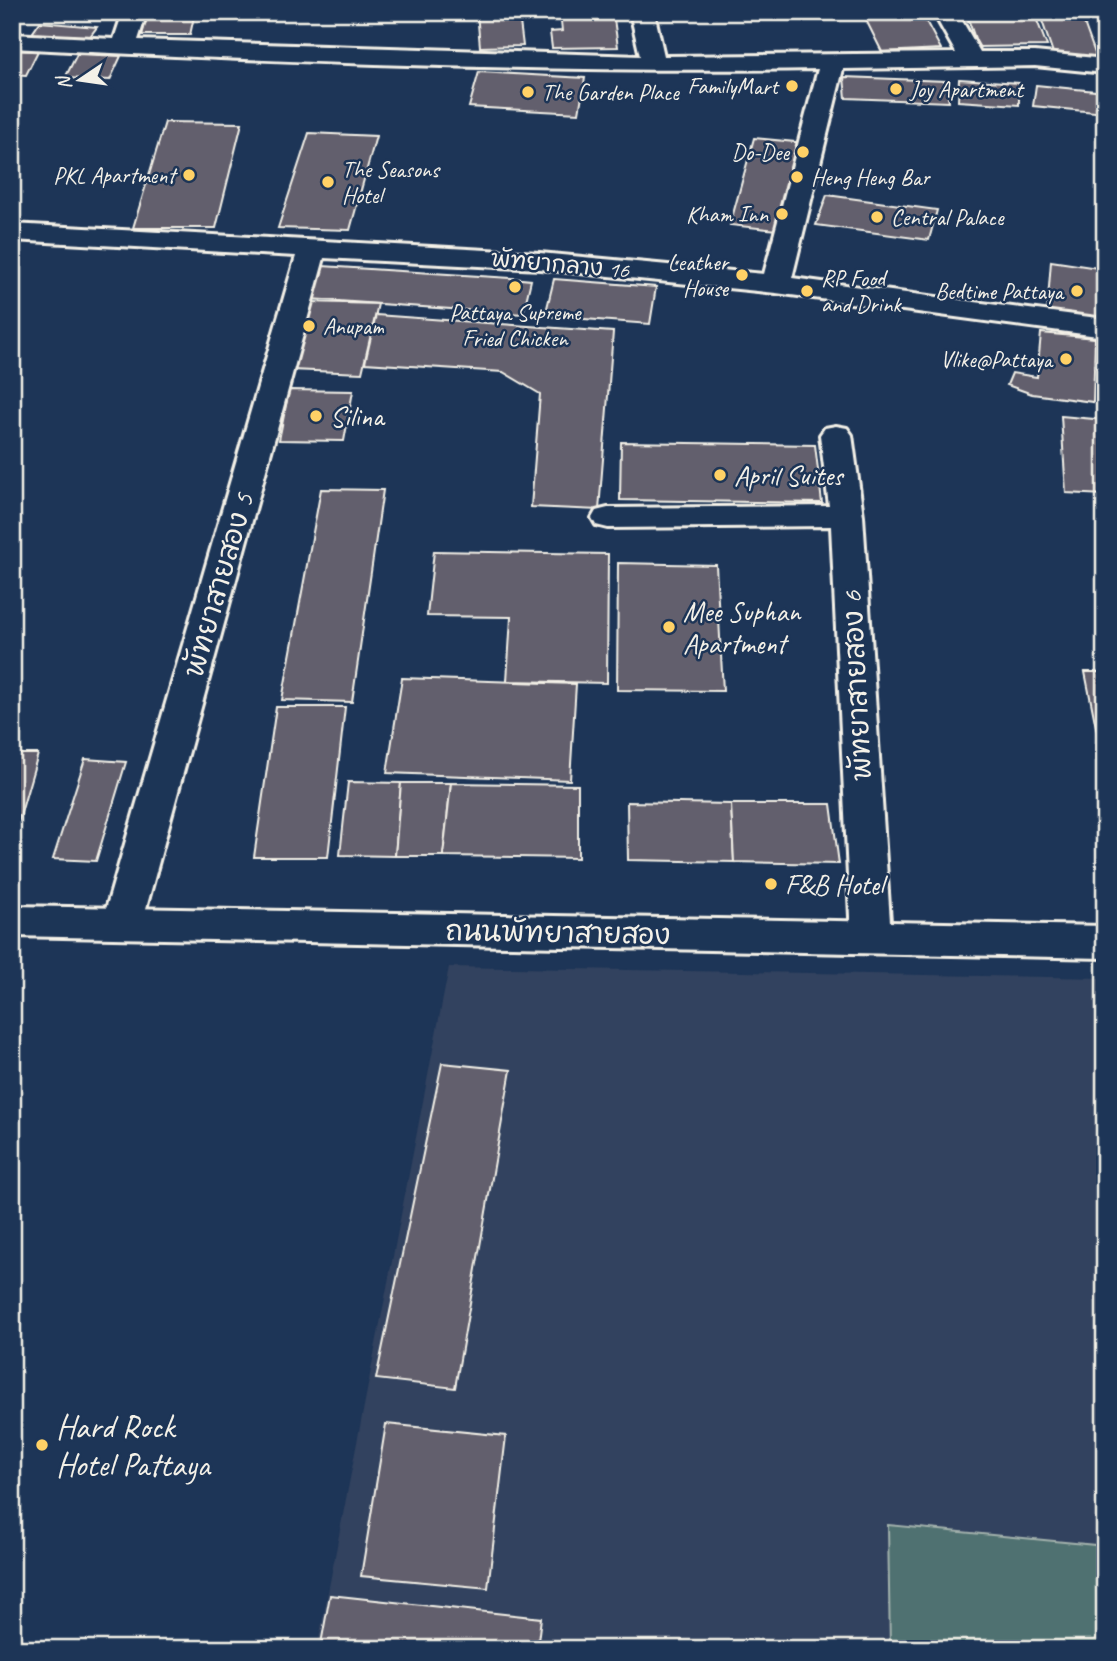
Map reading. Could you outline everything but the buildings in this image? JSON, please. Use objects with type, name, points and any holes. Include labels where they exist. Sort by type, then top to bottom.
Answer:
[{"type":"street","points":[[124,47],[135,12]]},
{"type":"street","points":[[642,12],[654,64]]},
{"type":"street","points":[[945,12],[972,60]]},
{"type":"street","points":[[12,41],[206,51],[654,64],[1035,59],[1105,65]]},
{"type":"street","points":[[776,284],[833,60]]},
{"type":"street","name":"พัทยากลาง 16","points":[[12,232],[540,261],[776,284],[1105,328]]},
{"type":"street","name":"พัทยาสายสอง 5","points":[[122,923],[313,247]]},
{"type":"street","name":"พัทยาสายสอง 6","points":[[836,435],[847,516],[871,937]]},
{"type":"street","points":[[608,517],[847,516]]},
{"type":"street","name":"ถนนพัทยาสายสอง","points":[[12,921],[1105,942]]},
{"type":"shaded area","points":[[449,967],[1105,978],[1105,1649],[317,1649]]},
{"type":"green space","points":[[888,1525],[1105,1546],[1105,1649],[890,1649]]},
{"type":"place","name":"FamilyMart","points":[[792,86]]},
{"type":"place","name":"Joy Apartment","points":[[896,89]]},
{"type":"place","name":"The Garden Place","points":[[528,92]]},
{"type":"place","name":"Do-Dee","points":[[803,152]]},
{"type":"place","name":"PKL Apartment","points":[[189,175]]},
{"type":"place","name":"Heng Heng Bar","points":[[797,177]]},
{"type":"place","name":"The Seasons Hotel","points":[[328,182]]},
{"type":"place","name":"Kham Inn","points":[[782,214]]},
{"type":"place","name":"Central Palace","points":[[877,217]]},
{"type":"place","name":"Leather House","points":[[742,275]]},
{"type":"place","name":"Pattaya Supreme Fried Chicken","points":[[515,287]]},
{"type":"place","name":"RP Food and Drink","points":[[807,291]]},
{"type":"place","name":"Bedtime Pattaya","points":[[1077,291]]},
{"type":"place","name":"Anupam","points":[[309,326]]},
{"type":"place","name":"Vlike@Pattaya","points":[[1066,359]]},
{"type":"place","name":"Silina","points":[[316,416]]},
{"type":"place","name":"April Suites","points":[[720,475]]},
{"type":"place","name":"Mee Suphan Apartment","points":[[669,627]]},
{"type":"place","name":"F&B Hotel","points":[[771,884]]},
{"type":"place","name":"Hard Rock Hotel Pattaya","points":[[42,1445]]}]
